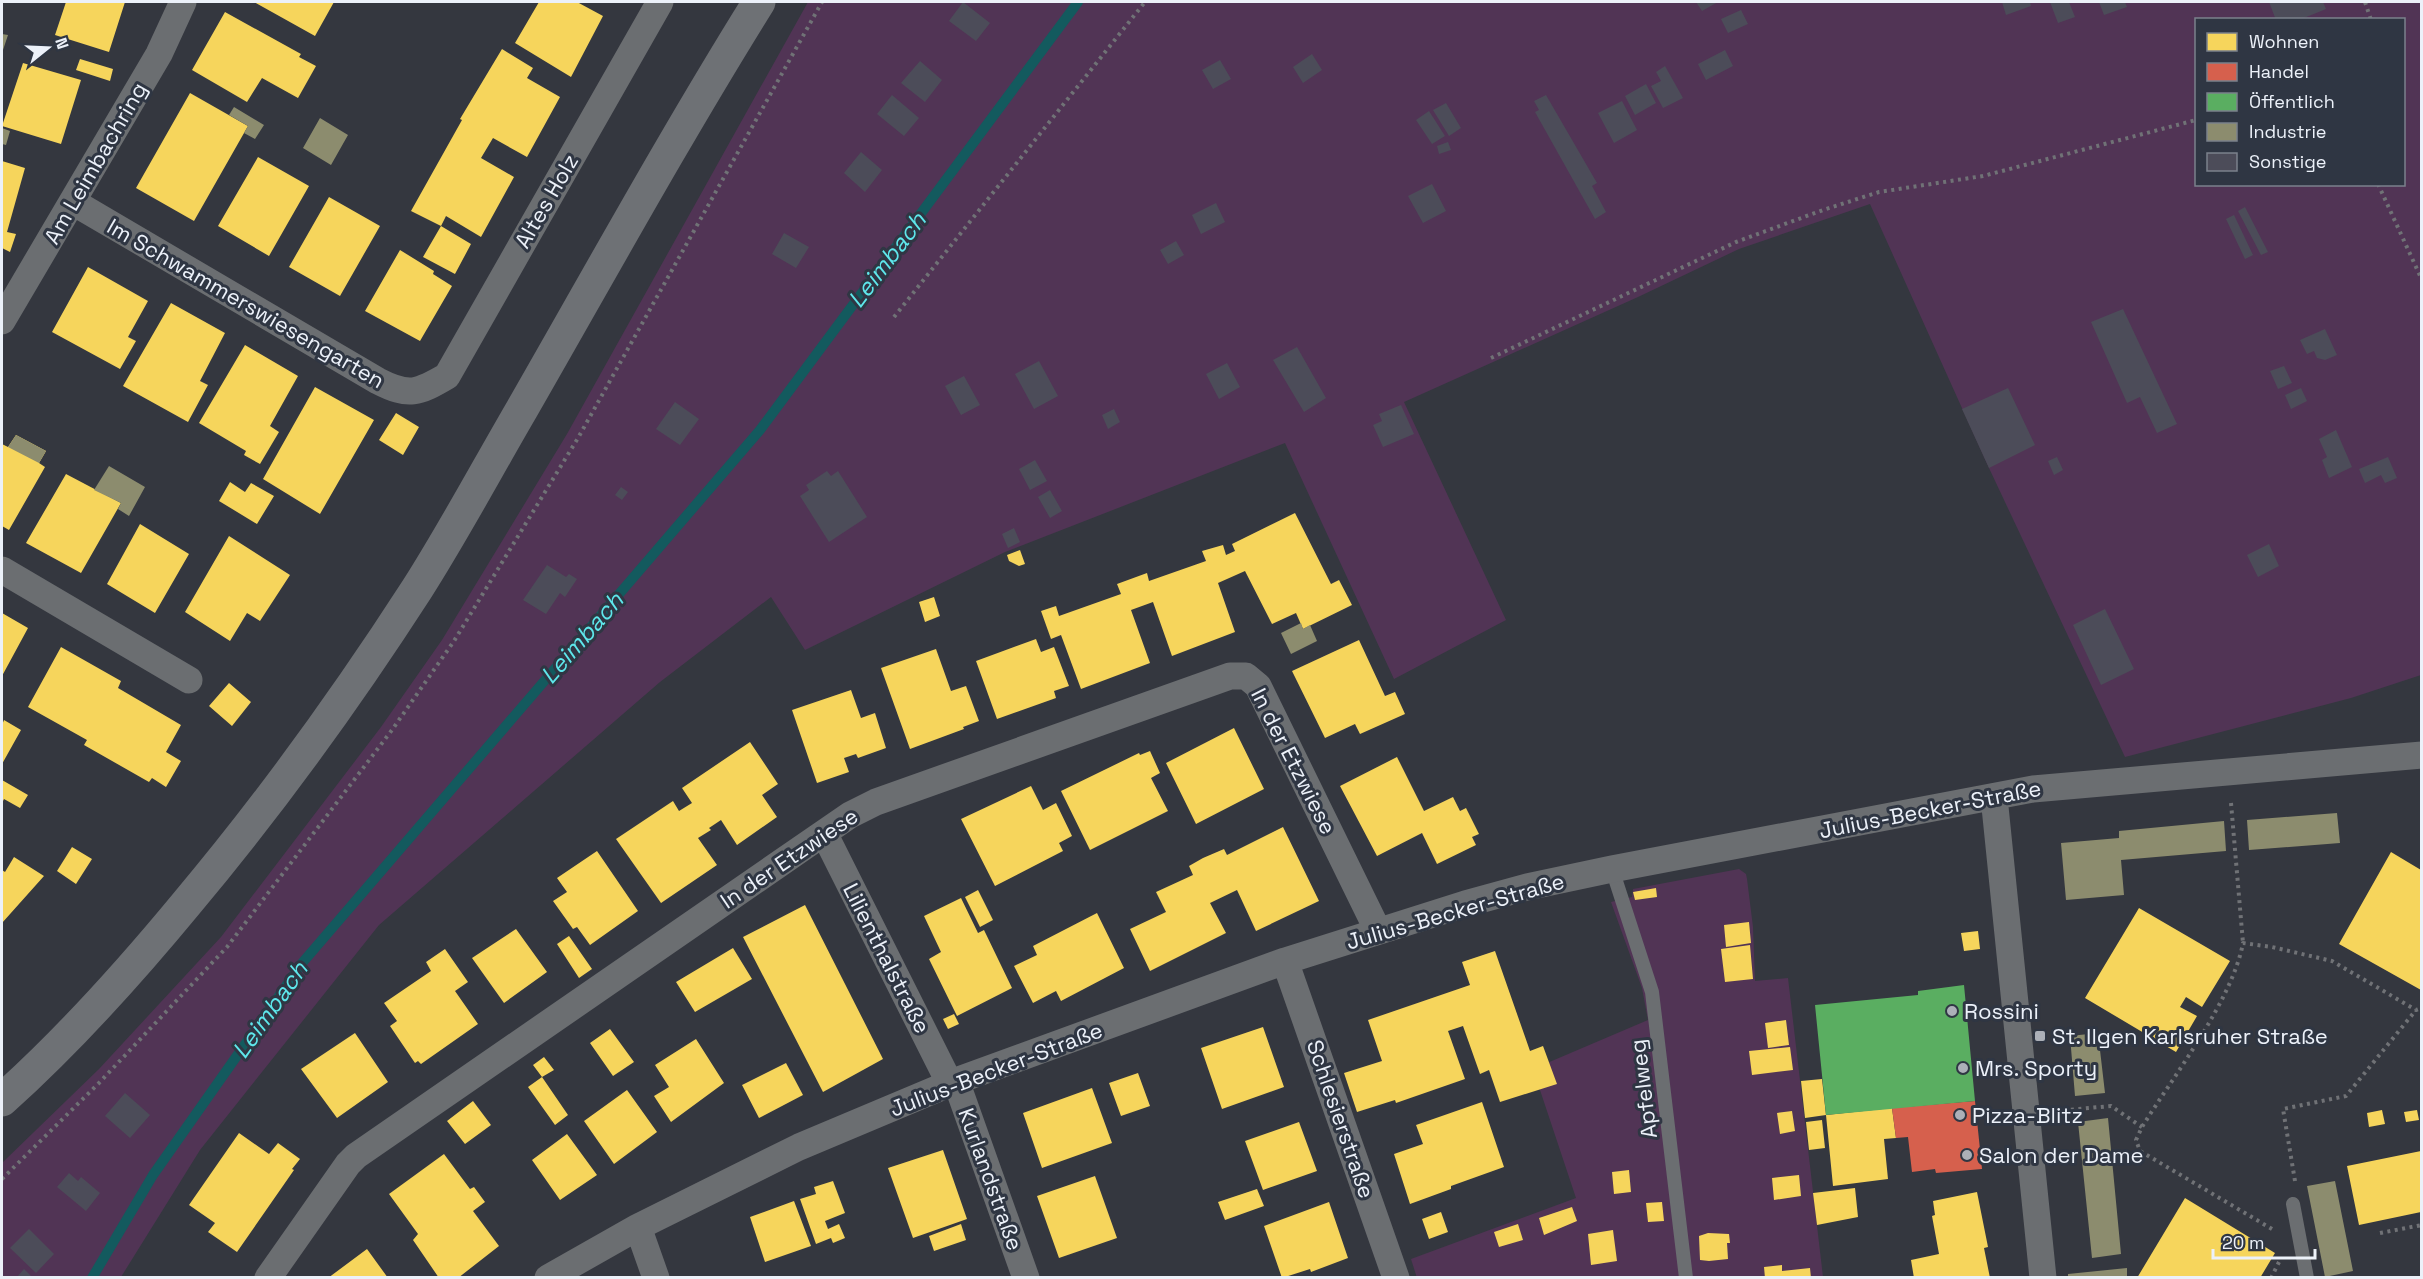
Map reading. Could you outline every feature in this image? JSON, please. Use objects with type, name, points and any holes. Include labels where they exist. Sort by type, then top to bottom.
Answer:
[{"type":"main road","points":[[2,1100],[136,964],[237,844],[332,715],[417,589],[462,514],[699,98],[759,2]]},
{"type":"street","name":"Am Leimbachring","points":[[2,321],[159,54],[183,2]]},
{"type":"street","name":"Altes Holz","points":[[422,391],[447,376],[660,2]]},
{"type":"street","name":"Im Schwammerswiesengarten","points":[[73,202],[378,381],[397,391],[422,391]]},
{"type":"street","points":[[2,570],[189,680]]},
{"type":"street","name":"In der Etzwiese","points":[[268,1278],[348,1164],[356,1156],[850,815],[876,802],[1230,676],[1240,675],[1255,682],[1378,931]]},
{"type":"street","name":"Julius-Becker-Straße","points":[[548,1278],[638,1227],[799,1148],[953,1083],[1285,961],[1497,895],[1612,869],[2044,788],[2421,755]]},
{"type":"street","points":[[1994,797],[2043,1278]]},
{"type":"street","name":"Lilienthalstraße","points":[[824,832],[953,1083]]},
{"type":"street","name":"Schlesierstraße","points":[[1285,961],[1396,1278]]},
{"type":"street","name":"Kurlandstraße","points":[[953,1083],[1026,1278]]},
{"type":"street","points":[[638,1227],[656,1278]]},
{"type":"lane","name":"Apfelweg","points":[[1612,869],[1652,992],[1686,1278]]},
{"type":"lane","points":[[2293,1204],[2307,1278]]},
{"type":"path","points":[[894,317],[1144,2]]},
{"type":"path","points":[[2365,2],[2370,18]]},
{"type":"path","points":[[1491,358],[1736,242],[1823,210],[1879,192],[1983,176],[2195,120]]},
{"type":"path","points":[[2379,186],[2421,280]]},
{"type":"path","points":[[2229,772],[2243,943],[2238,964],[2215,1010],[2136,1140],[2140,1151],[2280,1234],[2298,1230]]},
{"type":"path","points":[[2243,943],[2272,947],[2332,961],[2416,1010]]},
{"type":"path","points":[[2293,1204],[2296,1187],[2283,1109],[2346,1096],[2416,1010],[2421,1008]]},
{"type":"path","points":[[2026,1114],[2112,1106],[2142,1127]]},
{"type":"path","points":[[2380,1233],[2421,1226]]},
{"type":"shaded area","points":[[808,2],[2421,2],[2421,675],[2351,698],[2125,757],[1989,468],[1870,204],[1739,249],[1404,402],[1506,620],[1394,679],[1285,443],[1005,552],[805,650],[771,597],[660,682],[379,925],[200,1150],[121,1277],[2,1278],[2,1163],[99,1069],[221,937],[381,727],[442,640],[567,434]]},
{"type":"shaded area","points":[[1739,869],[1746,874],[1747,879],[1753,927],[1755,981],[1788,978],[1823,1277],[1417,1278],[1411,1259],[1576,1198],[1533,1069],[1648,1020],[1642,988],[1611,902],[1632,897],[1633,889]]},
{"type":"building: Wohnen","points":[[66,2],[125,2],[109,52],[55,35]]},
{"type":"building: Wohnen","points":[[254,2],[334,2],[315,36]]},
{"type":"building: Wohnen","points":[[539,2],[577,2],[603,16],[571,77],[515,43]]},
{"type":"building: Wohnen","points":[[225,12],[301,54],[299,57],[316,66],[298,98],[262,78],[247,102],[192,70]]},
{"type":"building: Wohnen","points":[[502,49],[533,68],[527,78],[560,97],[527,157],[493,138],[481,158],[514,177],[481,237],[446,216],[441,226],[411,211],[462,120],[460,119]]},
{"type":"building: Wohnen","points":[[80,59],[113,69],[110,81],[76,70]]},
{"type":"building: Wohnen","points":[[23,63],[81,80],[61,144],[2,126]]},
{"type":"building: Wohnen","points":[[190,93],[248,126],[194,221],[136,188]]},
{"type":"building: Wohnen","points":[[258,157],[309,186],[269,256],[218,226]]},
{"type":"building: Wohnen","points":[[2,161],[25,168],[7,232],[16,234],[10,252],[2,248]]},
{"type":"building: Wohnen","points":[[329,197],[380,226],[340,296],[289,267]]},
{"type":"building: Wohnen","points":[[441,226],[471,244],[455,274],[423,257]]},
{"type":"building: Wohnen","points":[[400,250],[434,271],[433,274],[452,286],[420,341],[365,311]]},
{"type":"building: Wohnen","points":[[88,267],[148,301],[128,337],[136,341],[120,369],[52,332]]},
{"type":"building: Wohnen","points":[[171,303],[225,333],[200,381],[208,385],[188,422],[123,386]]},
{"type":"building: Wohnen","points":[[245,345],[298,376],[270,426],[279,432],[260,464],[244,455],[246,451],[199,423]]},
{"type":"building: Wohnen","points":[[315,387],[374,420],[320,514],[263,479]]},
{"type":"building: Wohnen","points":[[396,413],[419,427],[403,455],[379,440]]},
{"type":"building: Wohnen","points":[[16,435],[46,451],[39,463],[45,467],[9,530],[2,526],[2,444],[8,447]]},
{"type":"building: Wohnen","points":[[66,474],[121,503],[81,573],[26,543]]},
{"type":"building: Wohnen","points":[[230,482],[245,492],[251,483],[274,496],[257,524],[219,501]]},
{"type":"building: Wohnen","points":[[1295,513],[1331,584],[1339,580],[1352,605],[1303,629],[1296,613],[1272,624],[1245,571],[1218,583],[1235,632],[1172,656],[1153,602],[1131,610],[1150,663],[1081,689],[1061,635],[1051,639],[1041,611],[1056,606],[1059,616],[1121,594],[1117,584],[1147,573],[1149,581],[1206,561],[1202,551],[1223,545],[1226,555],[1235,551],[1232,544]]},
{"type":"building: Wohnen","points":[[140,524],[189,554],[155,613],[107,584]]},
{"type":"building: Wohnen","points":[[229,536],[290,575],[260,621],[247,613],[230,641],[185,612]]},
{"type":"building: Wohnen","points":[[1020,550],[1025,564],[1019,566],[1009,561],[1007,555]]},
{"type":"building: Wohnen","points":[[934,597],[940,616],[925,622],[919,602]]},
{"type":"building: Wohnen","points":[[2,613],[28,628],[2,676]]},
{"type":"building: Wohnen","points":[[1036,639],[1041,652],[1054,647],[1069,686],[1054,691],[1056,698],[997,719],[976,661]]},
{"type":"building: Wohnen","points":[[1359,640],[1385,696],[1395,692],[1405,714],[1360,734],[1355,724],[1325,738],[1292,671]]},
{"type":"building: Wohnen","points":[[61,647],[121,681],[118,688],[181,725],[166,752],[181,761],[166,787],[152,778],[149,782],[84,745],[87,740],[28,707]]},
{"type":"building: Wohnen","points":[[936,649],[951,691],[966,686],[979,721],[910,749],[881,668]]},
{"type":"building: Wohnen","points":[[229,683],[251,702],[232,726],[209,706]]},
{"type":"building: Wohnen","points":[[851,690],[861,718],[875,713],[886,748],[858,758],[856,754],[844,758],[849,772],[817,783],[792,710]]},
{"type":"building: Wohnen","points":[[4,720],[21,730],[2,764],[2,725]]},
{"type":"building: Wohnen","points":[[1234,728],[1264,789],[1196,824],[1166,763]]},
{"type":"building: Wohnen","points":[[750,742],[778,784],[762,795],[777,817],[737,845],[721,820],[709,828],[711,830],[698,838],[717,865],[661,903],[616,839],[673,801],[679,811],[692,803],[682,788]]},
{"type":"building: Wohnen","points":[[1150,751],[1160,773],[1151,778],[1168,811],[1090,850],[1061,791],[1139,753],[1140,755]]},
{"type":"building: Wohnen","points":[[1397,757],[1424,811],[1453,797],[1460,811],[1466,808],[1479,834],[1472,837],[1476,845],[1437,864],[1422,833],[1377,856],[1340,786]]},
{"type":"building: Wohnen","points":[[2,780],[28,795],[20,808],[4,799],[2,803]]},
{"type":"building: Wohnen","points":[[1031,786],[1043,810],[1056,803],[1072,836],[1059,843],[1063,851],[995,886],[961,819]]},
{"type":"building: Wohnen","points":[[1283,827],[1319,901],[1256,931],[1237,890],[1210,903],[1226,933],[1150,971],[1130,929],[1166,912],[1156,892],[1193,875],[1189,866],[1203,858],[1224,849],[1227,855]]},
{"type":"building: Wohnen","points":[[72,847],[92,859],[76,884],[57,871]]},
{"type":"building: Wohnen","points":[[597,851],[638,911],[590,945],[577,927],[573,929],[553,901],[567,892],[557,878]]},
{"type":"building: Wohnen","points":[[2391,852],[2421,870],[2421,990],[2339,944]]},
{"type":"building: Wohnen","points":[[14,857],[44,876],[2,923],[2,870],[5,872]]},
{"type":"building: Wohnen","points":[[1656,888],[1657,897],[1635,900],[1633,892]]},
{"type":"building: Wohnen","points":[[978,890],[993,920],[980,927],[965,897]]},
{"type":"building: Wohnen","points":[[961,898],[978,933],[984,930],[1012,988],[957,1016],[929,959],[941,952],[924,916]]},
{"type":"building: Wohnen","points":[[805,905],[883,1059],[823,1092],[743,937]]},
{"type":"building: Wohnen","points":[[2139,908],[2230,961],[2202,1007],[2186,997],[2180,1007],[2197,1016],[2176,1052],[2085,998]]},
{"type":"building: Wohnen","points":[[1097,913],[1124,968],[1061,1001],[1056,991],[1033,1003],[1014,966],[1037,955],[1033,946]]},
{"type":"building: Wohnen","points":[[1749,922],[1751,943],[1726,947],[1724,925]]},
{"type":"building: Wohnen","points":[[516,929],[547,972],[504,1003],[472,958]]},
{"type":"building: Wohnen","points":[[1978,931],[1980,949],[1964,951],[1961,933]]},
{"type":"building: Wohnen","points":[[569,936],[592,969],[579,978],[557,944]]},
{"type":"building: Wohnen","points":[[1750,945],[1753,979],[1725,982],[1721,949]]},
{"type":"building: Wohnen","points":[[733,948],[752,979],[695,1012],[676,982]]},
{"type":"building: Wohnen","points":[[445,949],[468,982],[455,991],[478,1024],[421,1064],[418,1061],[415,1063],[390,1026],[397,1021],[384,1003],[431,971],[426,962]]},
{"type":"building: Wohnen","points":[[1495,951],[1530,1051],[1543,1046],[1557,1084],[1500,1102],[1489,1070],[1480,1074],[1463,1026],[1448,1031],[1465,1079],[1396,1103],[1395,1100],[1357,1112],[1344,1073],[1382,1061],[1368,1020],[1470,985],[1462,962]]},
{"type":"building: Wohnen","points":[[954,1014],[959,1024],[948,1029],[943,1019]]},
{"type":"building: Wohnen","points":[[1786,1020],[1789,1045],[1768,1048],[1765,1023]]},
{"type":"building: Wohnen","points":[[1263,1027],[1284,1087],[1222,1109],[1201,1048]]},
{"type":"building: Wohnen","points":[[610,1029],[634,1062],[613,1076],[590,1043]]},
{"type":"building: Wohnen","points":[[355,1033],[388,1082],[337,1118],[301,1069]]},
{"type":"building: Wohnen","points":[[696,1039],[724,1083],[671,1122],[654,1096],[669,1087],[655,1065]]},
{"type":"building: Wohnen","points":[[1790,1047],[1793,1070],[1752,1075],[1749,1051]]},
{"type":"building: Wohnen","points":[[544,1057],[554,1070],[542,1077],[533,1065]]},
{"type":"building: Wohnen","points":[[786,1063],[803,1095],[759,1118],[742,1085]]},
{"type":"building: Wohnen","points":[[1138,1073],[1150,1106],[1121,1116],[1109,1083]]},
{"type":"building: Wohnen","points":[[542,1077],[568,1115],[555,1125],[528,1087]]},
{"type":"building: Wohnen","points":[[1822,1079],[1826,1115],[1805,1118],[1801,1081]]},
{"type":"building: Wohnen","points":[[1092,1088],[1112,1143],[1042,1168],[1023,1113]]},
{"type":"building: Wohnen","points":[[627,1090],[657,1132],[614,1164],[584,1121]]},
{"type":"building: Wohnen","points":[[473,1101],[491,1125],[465,1144],[447,1121]]},
{"type":"building: Wohnen","points":[[1482,1102],[1504,1167],[1410,1204],[1394,1154],[1423,1144],[1416,1125]]},
{"type":"building: Wohnen","points":[[1892,1108],[1896,1138],[1884,1139],[1888,1179],[1833,1186],[1826,1115]]},
{"type":"building: Wohnen","points":[[2382,1110],[2385,1124],[2369,1127],[2367,1113]]},
{"type":"building: Wohnen","points":[[2417,1110],[2419,1120],[2406,1122],[2404,1112]]},
{"type":"building: Wohnen","points":[[1792,1111],[1795,1131],[1780,1134],[1777,1113]]},
{"type":"building: Wohnen","points":[[1822,1120],[1825,1148],[1809,1150],[1806,1122]]},
{"type":"building: Wohnen","points":[[1299,1122],[1317,1171],[1263,1190],[1245,1141]]},
{"type":"building: Wohnen","points":[[239,1133],[269,1154],[278,1143],[300,1159],[237,1252],[208,1232],[215,1223],[189,1205]]},
{"type":"building: Wohnen","points":[[567,1134],[597,1175],[560,1200],[532,1160]]},
{"type":"building: Wohnen","points":[[943,1150],[967,1219],[913,1238],[888,1168]]},
{"type":"building: Wohnen","points":[[2421,1151],[2421,1212],[2359,1225],[2347,1166]]},
{"type":"building: Wohnen","points":[[444,1154],[470,1189],[474,1187],[485,1202],[473,1211],[499,1246],[458,1278],[439,1278],[413,1240],[418,1234],[389,1194]]},
{"type":"building: Wohnen","points":[[1629,1170],[1631,1192],[1614,1194],[1612,1172]]},
{"type":"building: Wohnen","points":[[1799,1175],[1801,1196],[1774,1200],[1772,1178]]},
{"type":"building: Wohnen","points":[[1095,1176],[1117,1238],[1059,1258],[1037,1196]]},
{"type":"building: Wohnen","points":[[833,1181],[845,1213],[825,1221],[828,1229],[839,1224],[845,1238],[833,1243],[831,1238],[816,1244],[800,1199],[816,1194],[814,1187]]},
{"type":"building: Wohnen","points":[[1855,1188],[1858,1217],[1817,1225],[1813,1193]]},
{"type":"building: Wohnen","points":[[1257,1189],[1264,1206],[1225,1220],[1218,1202]]},
{"type":"building: Wohnen","points":[[1977,1192],[1988,1247],[1984,1248],[1990,1278],[1914,1278],[1911,1260],[1939,1254],[1932,1216],[1935,1215],[1933,1201]]},
{"type":"building: Wohnen","points":[[2185,1198],[2275,1253],[2260,1278],[2137,1278]]},
{"type":"building: Wohnen","points":[[794,1201],[811,1246],[765,1262],[750,1217]]},
{"type":"building: Wohnen","points":[[1329,1202],[1348,1258],[1311,1272],[1310,1269],[1282,1278],[1264,1226]]},
{"type":"building: Wohnen","points":[[1662,1202],[1664,1221],[1648,1222],[1646,1203]]},
{"type":"building: Wohnen","points":[[1572,1207],[1577,1221],[1544,1235],[1539,1218]]},
{"type":"building: Wohnen","points":[[1441,1212],[1448,1232],[1429,1239],[1422,1219]]},
{"type":"building: Wohnen","points":[[961,1224],[966,1240],[934,1251],[929,1236]]},
{"type":"building: Wohnen","points":[[1518,1224],[1523,1240],[1499,1247],[1494,1232]]},
{"type":"building: Wohnen","points":[[1613,1230],[1617,1261],[1591,1265],[1588,1234]]},
{"type":"building: Wohnen","points":[[1708,1233],[1729,1234],[1728,1259],[1700,1260],[1699,1236]]},
{"type":"building: Wohnen","points":[[367,1249],[388,1278],[328,1278]]},
{"type":"building: Wohnen","points":[[1782,1265],[1782,1271],[1810,1268],[1811,1278],[1765,1278],[1764,1267]]},
{"type":"building: Handel","points":[[1975,1101],[1982,1169],[1936,1173],[1935,1169],[1912,1172],[1908,1137],[1896,1138],[1892,1108]]},
{"type":"building: Öffentlich","points":[[1964,985],[1975,1101],[1826,1115],[1815,1005],[1918,995],[1918,991]]},
{"type":"building: Industrie","points":[[2,34],[8,35],[2,53]]},
{"type":"building: Industrie","points":[[234,107],[264,125],[255,139],[244,133],[248,126],[229,115]]},
{"type":"building: Industrie","points":[[320,118],[348,135],[331,165],[303,148]]},
{"type":"building: Industrie","points":[[2,128],[10,131],[6,145],[2,144]]},
{"type":"building: Industrie","points":[[16,435],[46,451],[39,463],[8,447]]},
{"type":"building: Industrie","points":[[109,466],[145,487],[129,516],[118,509],[121,503],[94,490]]},
{"type":"building: Industrie","points":[[1301,623],[1303,629],[1310,625],[1317,641],[1291,654],[1281,633]]},
{"type":"building: Industrie","points":[[2337,813],[2340,843],[2249,850],[2247,820]]},
{"type":"building: Industrie","points":[[2224,821],[2226,851],[2121,860],[2124,895],[2066,900],[2061,843],[2119,838],[2119,831]]},
{"type":"building: Industrie","points":[[2098,1033],[2105,1093],[2075,1096],[2070,1036]]},
{"type":"building: Industrie","points":[[2108,1118],[2121,1254],[2092,1258],[2078,1122]]},
{"type":"building: Industrie","points":[[2335,1181],[2353,1271],[2325,1277],[2307,1186]]},
{"type":"building: Industrie","points":[[2127,1268],[2127,1278],[2068,1278],[2068,1274]]},
{"type":"building: Sonstige","points":[[963,2],[990,23],[976,41],[949,21]]},
{"type":"building: Sonstige","points":[[1696,2],[1718,2],[1702,11]]},
{"type":"building: Sonstige","points":[[2002,2],[2030,2],[2031,6],[2006,15]]},
{"type":"building: Sonstige","points":[[2050,2],[2069,2],[2075,17],[2058,23]]},
{"type":"building: Sonstige","points":[[2099,2],[2125,2],[2127,7],[2104,15]]},
{"type":"building: Sonstige","points":[[2269,2],[2323,2],[2326,9],[2304,18],[2275,18]]},
{"type":"building: Sonstige","points":[[1741,10],[1748,24],[1728,33],[1721,19]]},
{"type":"building: Sonstige","points":[[1725,50],[1733,66],[1706,80],[1698,64]]},
{"type":"building: Sonstige","points":[[1312,54],[1322,70],[1303,83],[1293,67]]},
{"type":"building: Sonstige","points":[[1220,60],[1231,79],[1213,89],[1202,70]]},
{"type":"building: Sonstige","points":[[920,61],[942,80],[925,102],[901,83]]},
{"type":"building: Sonstige","points":[[1665,66],[1683,98],[1663,108],[1651,86],[1661,81],[1656,72]]},
{"type":"building: Sonstige","points":[[1646,84],[1656,103],[1635,115],[1625,96]]},
{"type":"building: Sonstige","points":[[892,95],[919,118],[904,136],[877,114]]},
{"type":"building: Sonstige","points":[[1546,95],[1597,183],[1592,186],[1606,212],[1595,219],[1535,112],[1539,110],[1534,101]]},
{"type":"building: Sonstige","points":[[1622,101],[1637,130],[1614,143],[1598,113]]},
{"type":"building: Sonstige","points":[[1446,103],[1461,128],[1449,136],[1433,110]]},
{"type":"building: Sonstige","points":[[1429,111],[1445,136],[1432,144],[1416,120]]},
{"type":"building: Sonstige","points":[[1448,142],[1451,150],[1439,154],[1437,146]]},
{"type":"building: Sonstige","points":[[861,152],[882,170],[865,192],[844,173]]},
{"type":"building: Sonstige","points":[[1432,184],[1446,211],[1423,223],[1408,196]]},
{"type":"building: Sonstige","points":[[1216,203],[1225,222],[1201,234],[1192,215]]},
{"type":"building: Sonstige","points":[[2245,207],[2268,252],[2261,255],[2238,211]]},
{"type":"building: Sonstige","points":[[2234,215],[2253,255],[2245,259],[2226,219]]},
{"type":"building: Sonstige","points":[[784,233],[809,247],[796,268],[772,254]]},
{"type":"building: Sonstige","points":[[1176,241],[1184,255],[1168,264],[1160,250]]},
{"type":"building: Sonstige","points":[[2123,309],[2177,424],[2157,433],[2140,397],[2127,403],[2091,322]]},
{"type":"building: Sonstige","points":[[2325,329],[2337,355],[2325,360],[2317,358],[2314,351],[2307,354],[2300,340]]},
{"type":"building: Sonstige","points":[[1297,347],[1326,398],[1304,412],[1273,360]]},
{"type":"building: Sonstige","points":[[1039,361],[1058,396],[1034,409],[1015,374]]},
{"type":"building: Sonstige","points":[[1227,363],[1240,387],[1219,399],[1206,374]]},
{"type":"building: Sonstige","points":[[2284,366],[2292,383],[2278,389],[2270,371]]},
{"type":"building: Sonstige","points":[[964,376],[980,405],[961,415],[945,386]]},
{"type":"building: Sonstige","points":[[2008,388],[2035,445],[1989,468],[1962,409]]},
{"type":"building: Sonstige","points":[[2301,388],[2307,401],[2291,409],[2285,395]]},
{"type":"building: Sonstige","points":[[675,402],[699,419],[680,445],[656,429]]},
{"type":"building: Sonstige","points":[[1401,405],[1414,434],[1383,447],[1373,425],[1382,421],[1379,414]]},
{"type":"building: Sonstige","points":[[1114,409],[1120,422],[1108,429],[1102,415]]},
{"type":"building: Sonstige","points":[[2336,430],[2352,467],[2329,478],[2322,460],[2327,457],[2319,439]]},
{"type":"building: Sonstige","points":[[2057,457],[2063,470],[2054,475],[2048,461]]},
{"type":"building: Sonstige","points":[[2388,457],[2397,478],[2385,483],[2381,475],[2365,483],[2359,469]]},
{"type":"building: Sonstige","points":[[1035,460],[1047,481],[1030,490],[1019,469]]},
{"type":"building: Sonstige","points":[[827,471],[831,476],[838,471],[867,517],[829,542],[800,496],[809,490],[806,485]]},
{"type":"building: Sonstige","points":[[621,487],[628,492],[622,500],[615,495]]},
{"type":"building: Sonstige","points":[[1050,490],[1062,511],[1050,518],[1038,497]]},
{"type":"building: Sonstige","points":[[1014,528],[1020,542],[1008,548],[1002,534]]},
{"type":"building: Sonstige","points":[[2269,544],[2279,566],[2258,577],[2247,555]]},
{"type":"building: Sonstige","points":[[547,565],[566,577],[569,574],[577,579],[565,597],[560,593],[546,614],[523,600]]},
{"type":"building: Sonstige","points":[[2105,609],[2134,669],[2101,685],[2073,625]]},
{"type":"building: Sonstige","points":[[125,1093],[150,1115],[130,1138],[105,1116]]},
{"type":"building: Sonstige","points":[[69,1173],[78,1181],[81,1177],[100,1193],[86,1211],[57,1187]]},
{"type":"building: Sonstige","points":[[29,1229],[54,1254],[36,1273],[10,1248]]},
{"type":"building: Sonstige","points":[[24,1269],[33,1278],[16,1278]]},
{"type":"waterway","name":"Leimbach","points":[[92,1278],[153,1175],[303,962],[760,430],[1078,2]]},
{"type":"place","name":"Rossini","points":[[1952,1011]]},
{"type":"place","name":"St. Ilgen Karlsruher Straße","points":[[2040,1036]]},
{"type":"place","name":"Mrs. Sporty","points":[[1963,1068]]},
{"type":"place","name":"Pizza-Blitz","points":[[1960,1115]]},
{"type":"place","name":"Salon der Dame","points":[[1967,1155]]}]
